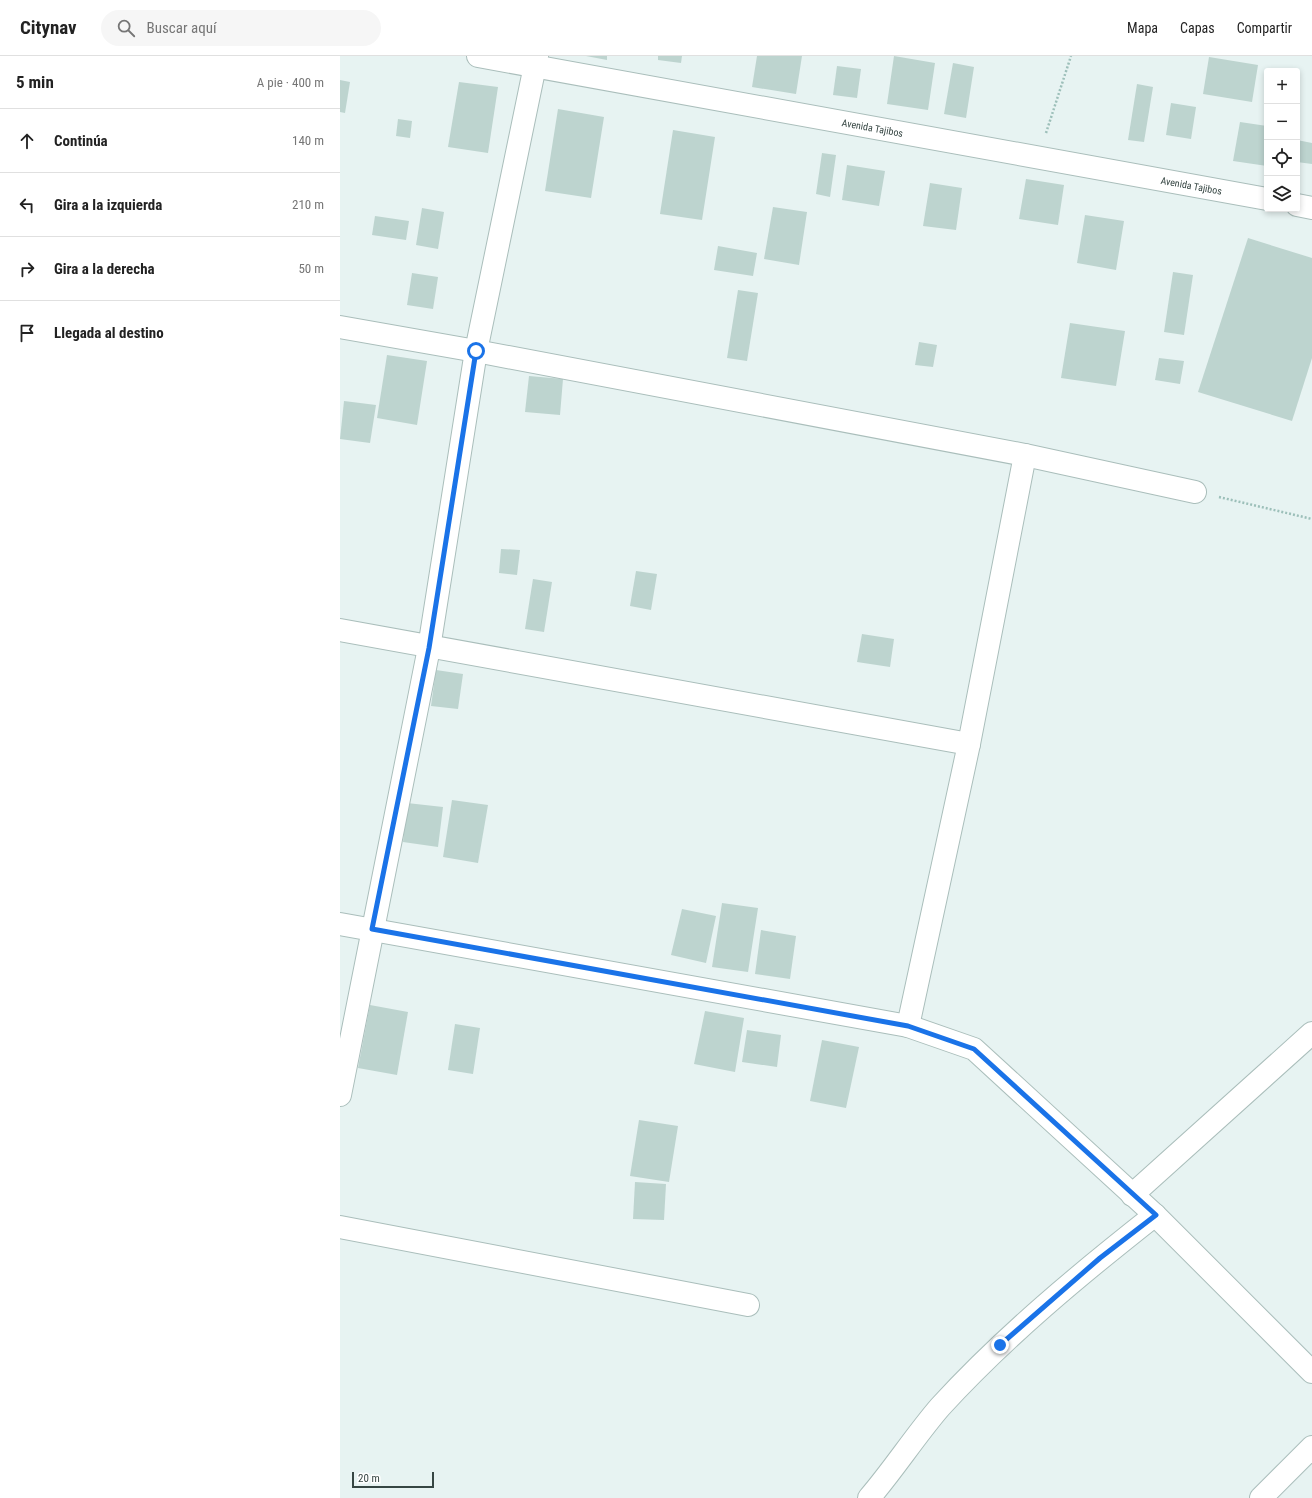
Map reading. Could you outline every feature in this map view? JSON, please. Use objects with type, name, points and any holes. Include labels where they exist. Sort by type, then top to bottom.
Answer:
[{"type":"street","name":"Avenida Tajibos","points":[[478,56],[536,61],[1037,158],[1264,198]]},
{"type":"street","points":[[340,1095],[429,648],[476,351],[536,61]]},
{"type":"street","points":[[1300,206],[1312,208]]},
{"type":"street","points":[[340,328],[476,351],[1025,455],[1195,492]]},
{"type":"street","points":[[908,1026],[969,744],[1025,455]]},
{"type":"street","points":[[340,630],[429,648],[969,744]]},
{"type":"street","points":[[340,924],[908,1026],[974,1049],[1156,1215],[1312,1372]]},
{"type":"street","points":[[1132,1194],[1312,1033]]},
{"type":"street","points":[[869,1498],[940,1408],[1000,1345],[1100,1258],[1156,1215]]},
{"type":"street","points":[[340,1227],[748,1305]]},
{"type":"street","points":[[1260,1498],[1312,1447]]},
{"type":"path","points":[[1037,158],[1071,56]]},
{"type":"path","points":[[1195,492],[1312,519]]},
{"type":"building","points":[[586,56],[607,56],[607,60]]},
{"type":"building","points":[[658,56],[682,56],[681,63],[658,60]]},
{"type":"building","points":[[757,56],[802,56],[796,94],[752,87]]},
{"type":"building","points":[[894,56],[935,63],[928,110],[887,104]]},
{"type":"building","points":[[1209,57],[1258,65],[1252,102],[1203,94]]},
{"type":"building","points":[[953,63],[974,67],[966,118],[944,114]]},
{"type":"building","points":[[837,66],[861,69],[857,98],[833,95]]},
{"type":"building","points":[[340,80],[350,82],[345,113],[340,112]]},
{"type":"building","points":[[459,82],[498,87],[488,153],[448,147]]},
{"type":"building","points":[[1137,84],[1153,87],[1144,142],[1128,140]]},
{"type":"building","points":[[1171,103],[1196,107],[1191,139],[1166,135]]},
{"type":"building","points":[[558,109],[604,117],[591,198],[545,191]]},
{"type":"building","points":[[398,119],[412,121],[410,138],[396,136]]},
{"type":"building","points":[[1240,122],[1264,126],[1264,166],[1233,161]]},
{"type":"building","points":[[673,130],[715,137],[702,220],[660,214]]},
{"type":"building","points":[[1300,141],[1312,143],[1312,164],[1300,162]]},
{"type":"building","points":[[822,153],[836,155],[830,197],[816,194]]},
{"type":"building","points":[[847,165],[885,171],[879,206],[842,200]]},
{"type":"building","points":[[1026,179],[1064,185],[1058,225],[1019,219]]},
{"type":"building","points":[[930,183],[962,188],[956,230],[923,226]]},
{"type":"building","points":[[773,207],[807,212],[799,265],[764,259]]},
{"type":"building","points":[[422,208],[444,212],[438,249],[416,245]]},
{"type":"building","points":[[1085,215],[1124,221],[1116,270],[1077,263]]},
{"type":"building","points":[[375,216],[409,221],[406,240],[372,235]]},
{"type":"building","points":[[1248,238],[1312,258],[1312,358],[1292,421],[1198,392]]},
{"type":"building","points":[[718,246],[757,253],[753,276],[714,270]]},
{"type":"building","points":[[1173,272],[1193,275],[1184,335],[1164,332]]},
{"type":"building","points":[[412,273],[438,277],[433,309],[407,305]]},
{"type":"building","points":[[738,290],[758,293],[747,361],[727,358]]},
{"type":"building","points":[[1070,323],[1125,331],[1116,386],[1061,378]]},
{"type":"building","points":[[919,342],[937,345],[933,367],[915,365]]},
{"type":"building","points":[[387,355],[427,361],[417,425],[377,418]]},
{"type":"building","points":[[1159,358],[1184,361],[1180,384],[1155,380]]},
{"type":"building","points":[[529,376],[563,379],[560,415],[525,412]]},
{"type":"building","points":[[344,401],[376,405],[370,443],[340,439]]},
{"type":"building","points":[[501,549],[520,550],[517,575],[499,573]]},
{"type":"building","points":[[636,571],[657,574],[651,610],[630,606]]},
{"type":"building","points":[[533,579],[552,582],[544,632],[525,629]]},
{"type":"building","points":[[862,634],[894,639],[890,667],[857,662]]},
{"type":"building","points":[[436,670],[463,674],[458,709],[431,706]]},
{"type":"building","points":[[452,800],[488,805],[478,863],[443,857]]},
{"type":"building","points":[[407,803],[443,807],[438,847],[403,842]]},
{"type":"building","points":[[722,903],[758,908],[748,972],[712,967]]},
{"type":"building","points":[[682,909],[716,916],[706,963],[671,955]]},
{"type":"building","points":[[761,930],[796,936],[790,979],[755,974]]},
{"type":"building","points":[[370,1005],[408,1012],[397,1075],[358,1068]]},
{"type":"building","points":[[705,1011],[744,1018],[735,1072],[694,1064]]},
{"type":"building","points":[[455,1024],[480,1028],[473,1074],[448,1070]]},
{"type":"building","points":[[747,1030],[781,1035],[777,1067],[742,1062]]},
{"type":"building","points":[[822,1040],[859,1047],[846,1108],[810,1101]]},
{"type":"building","points":[[639,1120],[678,1126],[669,1182],[630,1176]]},
{"type":"building","points":[[635,1182],[666,1184],[664,1220],[633,1219]]},
{"type":"route","points":[[476,351],[429,648],[372,929],[908,1026],[974,1049],[1156,1215],[1100,1258],[1000,1345]]}]
